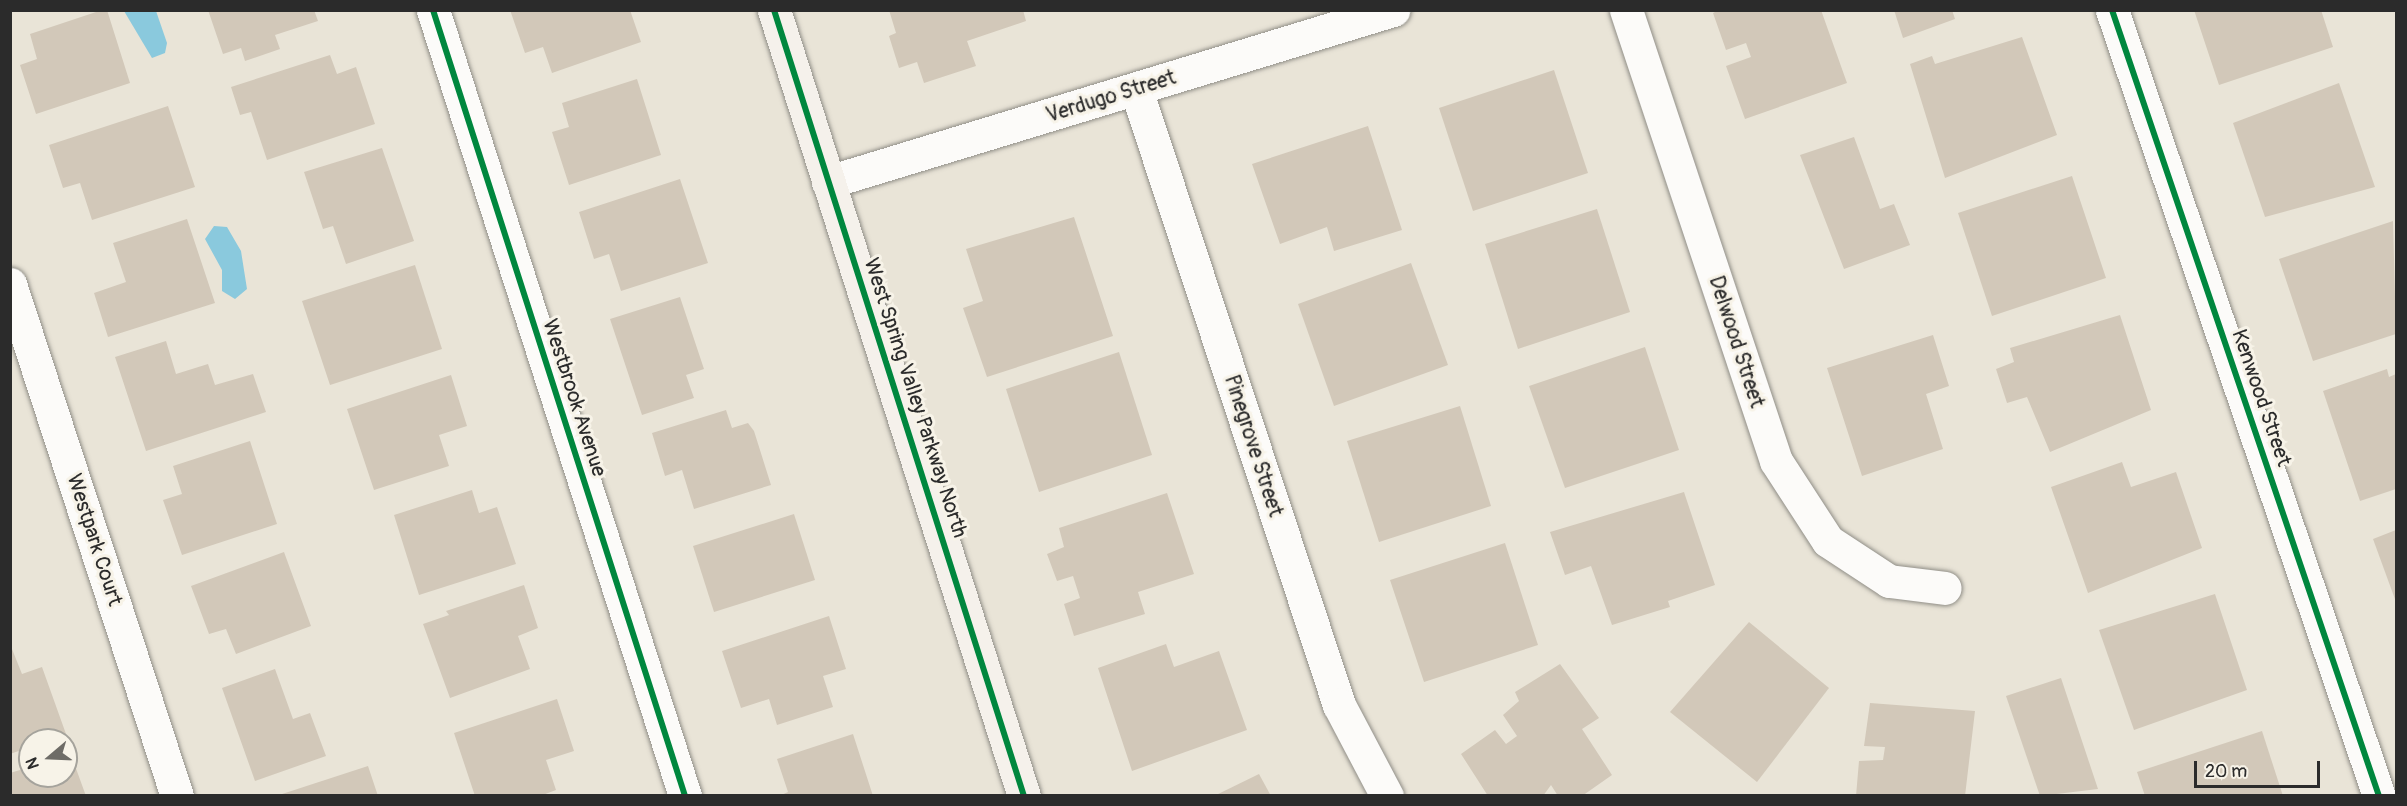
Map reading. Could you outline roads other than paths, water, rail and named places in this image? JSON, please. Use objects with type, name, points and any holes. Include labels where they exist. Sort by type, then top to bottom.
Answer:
[{"type":"street","name":"Westbrook Avenue","points":[[433,10],[685,795]]},
{"type":"street","name":"West Spring Valley Parkway North","points":[[774,10],[1024,795]]},
{"type":"street","name":"Verdugo Street","points":[[828,182],[1393,10]]},
{"type":"street","name":"Delwood Street","points":[[1626,10],[1776,461],[1828,541],[1889,580],[1945,588]]},
{"type":"street","name":"Kenwood Street","points":[[2112,10],[2379,795]]},
{"type":"street","name":"Pinegrove Street","points":[[1136,89],[1339,705],[1387,795]]},
{"type":"street","name":"Westpark Court","points":[[10,284],[177,795]]},
{"type":"water","points":[[124,11],[156,11],[167,43],[165,53],[152,58]]},
{"type":"water","points":[[214,226],[227,227],[241,251],[247,289],[235,299],[222,291],[222,270],[205,239]]}]
